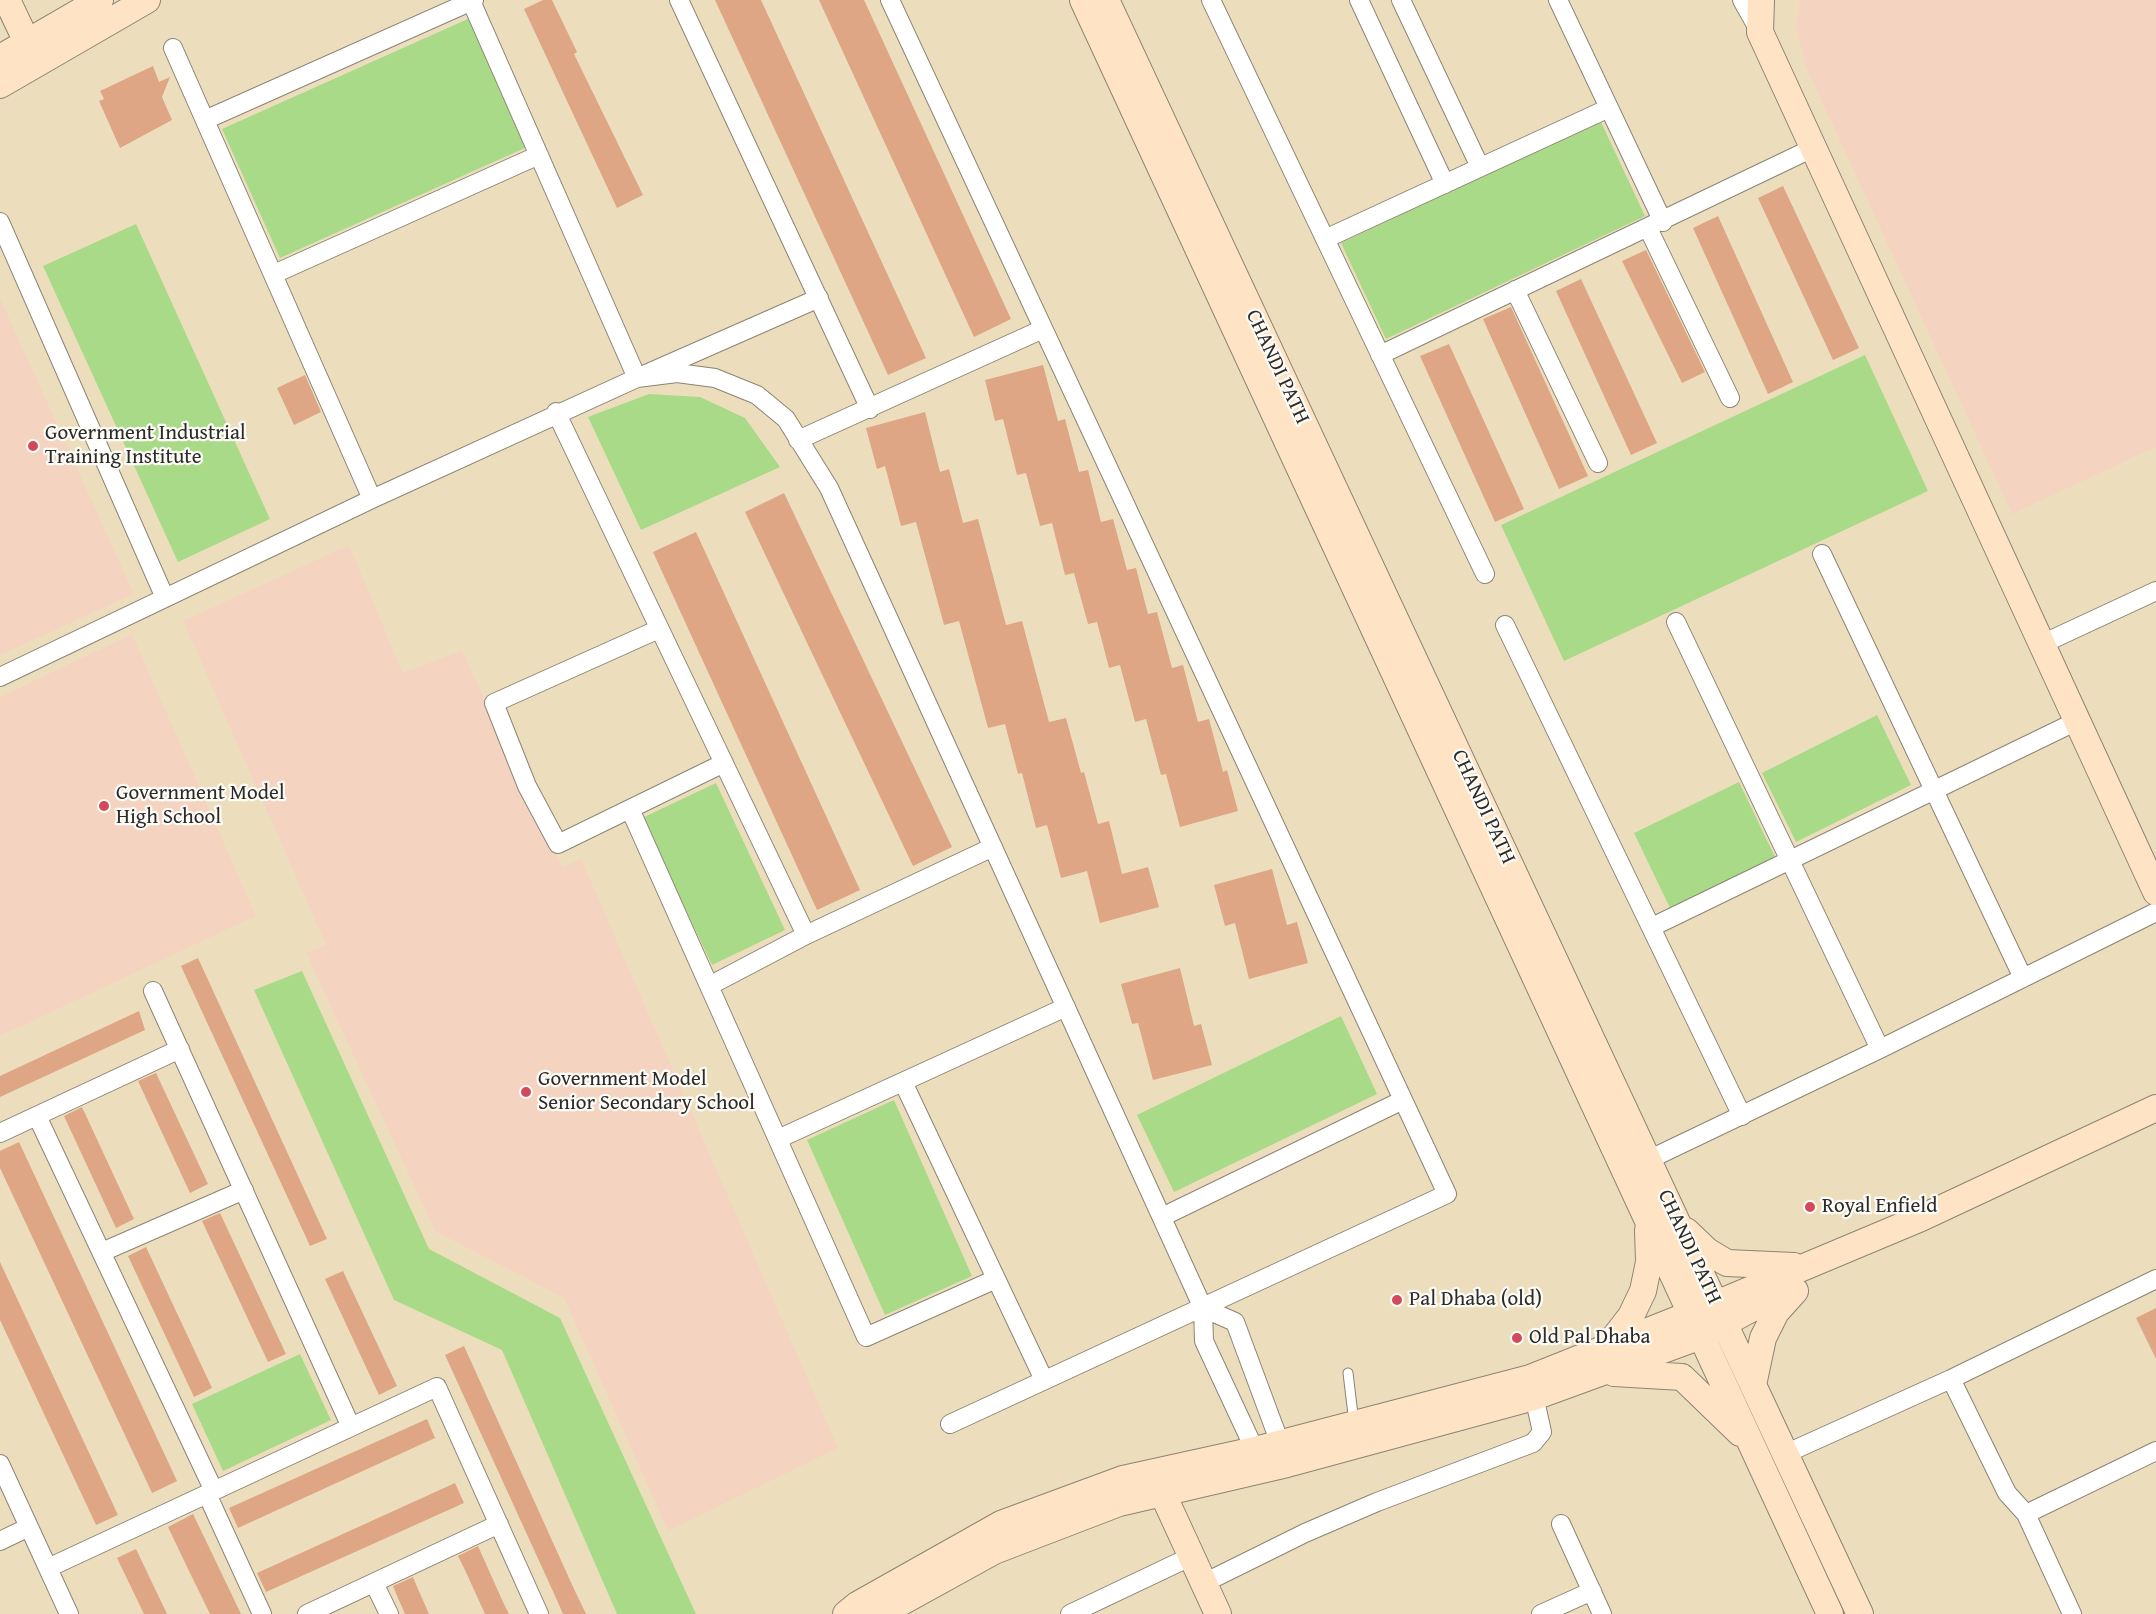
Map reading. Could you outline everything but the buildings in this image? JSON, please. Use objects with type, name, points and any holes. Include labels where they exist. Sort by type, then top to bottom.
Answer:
[{"type":"main road","points":[[7,0],[32,52]]},
{"type":"main road","points":[[0,85],[32,52],[100,0]]},
{"type":"main road","points":[[0,58],[32,52],[147,0]]},
{"type":"main road","name":"CHANDI PATH","points":[[1083,0],[1830,1614]]},
{"type":"main road","name":"CHANDI PATH","points":[[1106,0],[1860,1614]]},
{"type":"main road","points":[[1761,0],[1760,32],[2156,892]]},
{"type":"main road","points":[[880,1614],[994,1551],[1119,1503],[1158,1483],[1602,1372],[1696,1325],[2156,1108]]},
{"type":"main road","points":[[1676,1220],[1707,1251],[1727,1263],[1806,1273]]},
{"type":"main road","points":[[1607,1347],[1631,1316],[1643,1291],[1648,1262],[1648,1221]]},
{"type":"main road","points":[[1753,1385],[1757,1356],[1770,1323],[1806,1273]]},
{"type":"main road","points":[[1532,1388],[1607,1347],[1696,1325]]},
{"type":"main road","points":[[1602,1372],[1682,1377],[1751,1444]]},
{"type":"main road","points":[[846,1614],[856,1605],[1001,1524],[1123,1479],[1158,1483]]},
{"type":"main road","points":[[1158,1483],[1218,1614]]},
{"type":"street","points":[[680,0],[870,409]]},
{"type":"street","points":[[890,0],[1447,1194],[950,1424]]},
{"type":"street","points":[[1211,0],[1485,574]]},
{"type":"street","points":[[1359,0],[1445,184]]},
{"type":"street","points":[[1401,0],[1480,167]]},
{"type":"street","points":[[1558,0],[1609,108],[1655,225],[1730,398]]},
{"type":"street","points":[[1742,0],[1760,32]]},
{"type":"street","points":[[206,120],[473,1],[637,378]]},
{"type":"street","points":[[173,48],[372,499]]},
{"type":"street","points":[[1325,239],[1609,108]]},
{"type":"street","points":[[1380,355],[1814,148]]},
{"type":"street","points":[[274,274],[539,155]]},
{"type":"street","points":[[0,222],[165,598]]},
{"type":"street","points":[[1515,290],[1598,463]]},
{"type":"street","points":[[0,677],[556,412],[819,298]]},
{"type":"street","points":[[798,440],[1043,329]]},
{"type":"street","points":[[637,378],[677,374],[715,378],[757,395],[786,419],[829,488],[1203,1308],[1204,1341],[1272,1456]]},
{"type":"street","points":[[556,412],[806,935]]},
{"type":"street","points":[[1822,554],[2023,978]]},
{"type":"street","points":[[2042,644],[2156,591]]},
{"type":"street","points":[[1676,622],[1880,1049]]},
{"type":"street","points":[[1505,625],[1742,1116]]},
{"type":"street","points":[[659,629],[494,703],[527,786],[558,844],[724,763]]},
{"type":"street","points":[[1652,927],[2077,721]]},
{"type":"street","points":[[630,809],[866,1337],[996,1280]]},
{"type":"street","points":[[709,986],[806,935],[993,847]]},
{"type":"street","points":[[1648,1160],[1880,1049],[2156,912]]},
{"type":"street","points":[[153,991],[351,1427]]},
{"type":"street","points":[[778,1139],[1066,1007]]},
{"type":"street","points":[[0,1133],[180,1049]]},
{"type":"street","points":[[903,1082],[1044,1380]]},
{"type":"street","points":[[1162,1217],[1403,1101]]},
{"type":"street","points":[[38,1116],[102,1252],[262,1614]]},
{"type":"street","points":[[102,1252],[244,1191]]},
{"type":"street","points":[[1785,1454],[1950,1379],[2156,1279]]},
{"type":"street","points":[[1203,1308],[1236,1323],[1272,1456]]},
{"type":"street","points":[[1950,1379],[2007,1493],[2026,1514],[2072,1614]]},
{"type":"street","points":[[48,1568],[437,1387],[539,1614]]},
{"type":"street","points":[[1204,1583],[1305,1533],[1367,1506],[1533,1443],[1542,1432],[1532,1388]]},
{"type":"street","points":[[2026,1514],[2156,1451]]},
{"type":"street","points":[[0,1464],[69,1614]]},
{"type":"street","points":[[307,1614],[499,1524]]},
{"type":"street","points":[[1561,1524],[1602,1614]]},
{"type":"street","points":[[0,1541],[29,1527]]},
{"type":"street","points":[[1070,1614],[1192,1556]]},
{"type":"street","points":[[374,1583],[389,1614]]},
{"type":"street","points":[[1541,1614],[1592,1591]]},
{"type":"lane","points":[[1348,1373],[1358,1433]]},
{"type":"shaded area","points":[[1800,0],[2156,0],[2156,447],[2012,514],[1806,67],[1796,28]]},
{"type":"shaded area","name":"Government Industrial Training Institute","points":[[0,298],[134,594],[0,655]]},
{"type":"shaded area","name":"Government Model Senior Secondary School","points":[[349,545],[403,673],[462,650],[562,867],[581,859],[838,1448],[668,1531],[564,1298],[435,1231],[306,953],[326,945],[183,621]]},
{"type":"shaded area","name":"Government Model High School","points":[[132,634],[256,916],[0,1036],[0,697]]},
{"type":"green space","points":[[470,18],[527,147],[280,258],[222,129]]},
{"type":"green space","points":[[1600,120],[1645,216],[1386,339],[1341,243]]},
{"type":"green space","points":[[136,224],[270,519],[178,562],[43,266]]},
{"type":"green space","points":[[1865,355],[1928,491],[1564,661],[1501,525]]},
{"type":"green space","points":[[649,394],[700,397],[745,418],[780,467],[641,530],[588,417]]},
{"type":"green space","points":[[1877,715],[1911,785],[1796,842],[1762,773]]},
{"type":"green space","points":[[1739,782],[1775,857],[1670,908],[1634,833]]},
{"type":"green space","points":[[716,783],[785,930],[712,965],[642,818]]},
{"type":"green space","points":[[302,971],[429,1249],[560,1318],[696,1614],[617,1614],[502,1350],[394,1300],[254,990]]},
{"type":"green space","points":[[1341,1016],[1377,1094],[1174,1192],[1137,1115]]},
{"type":"green space","points":[[894,1100],[972,1276],[885,1315],[807,1140]]},
{"type":"green space","points":[[300,1354],[331,1420],[223,1471],[192,1404]]},
{"type":"place","name":"Government Industrial Training Institute","points":[[33,446]]},
{"type":"place","name":"Government Model High School","points":[[104,806]]},
{"type":"place","name":"Government Model Senior Secondary School","points":[[526,1092]]},
{"type":"place","name":"Royal Enfield","points":[[1810,1207]]},
{"type":"place","name":"Pal Dhaba (old)","points":[[1397,1300]]},
{"type":"place","name":"Old Pal Dhaba","points":[[1517,1338]]}]
